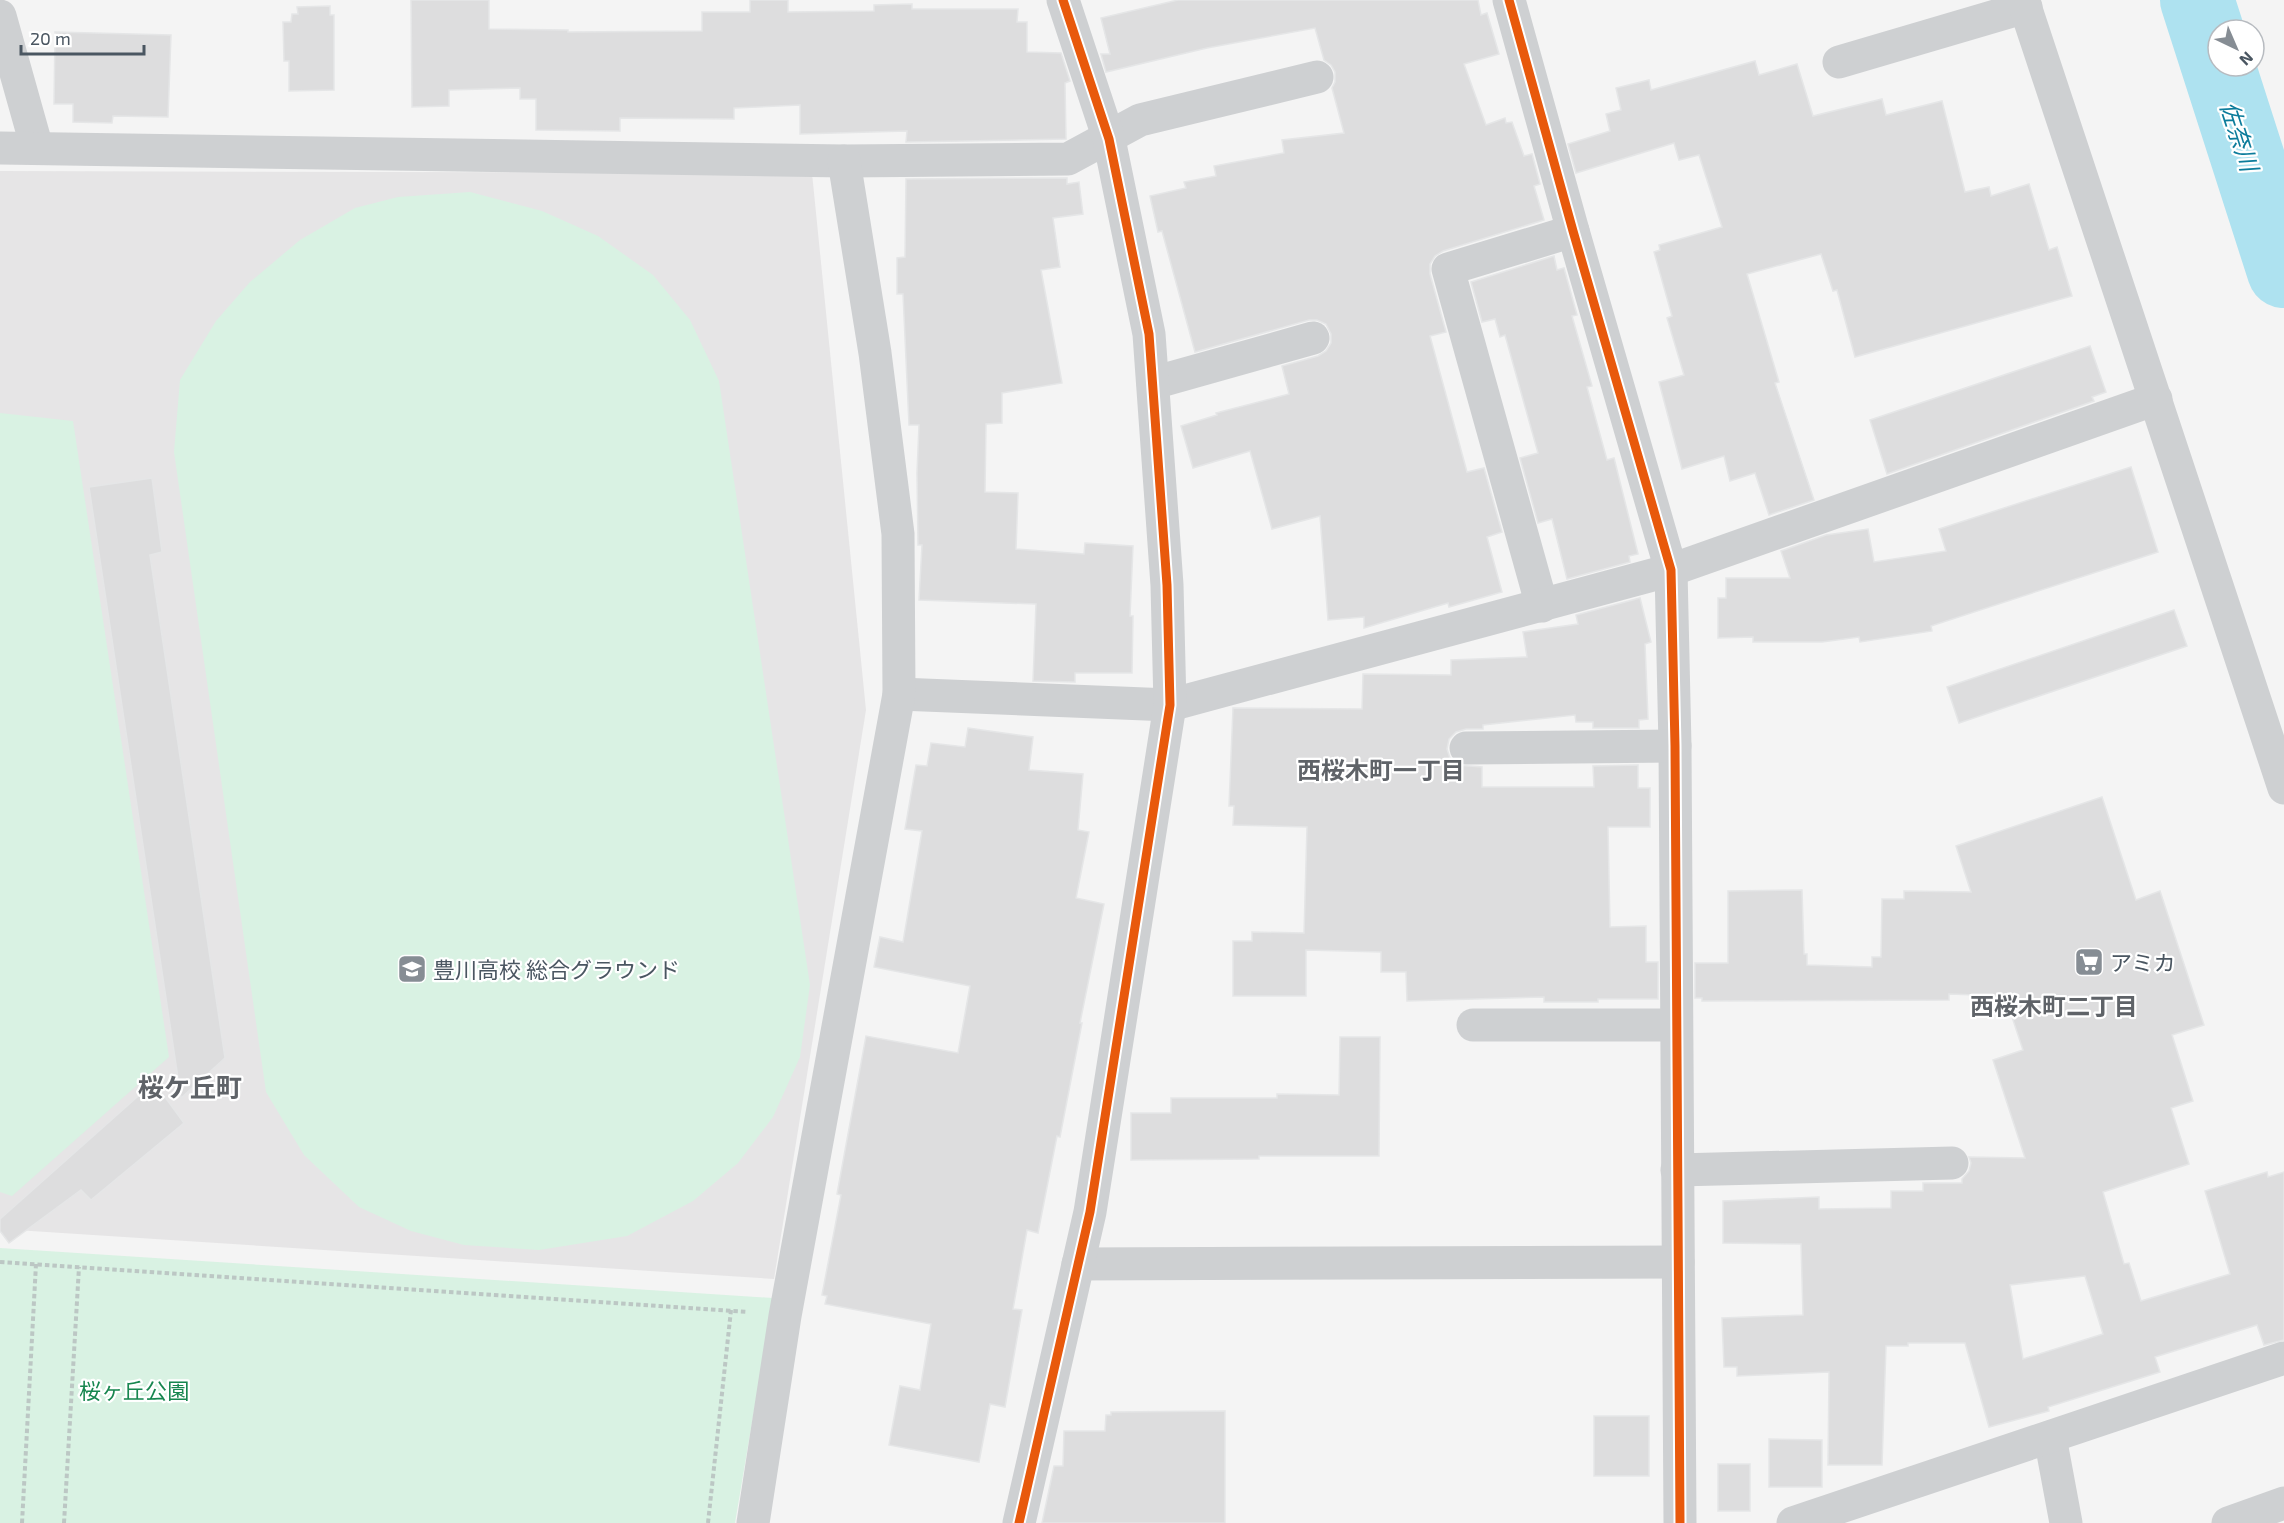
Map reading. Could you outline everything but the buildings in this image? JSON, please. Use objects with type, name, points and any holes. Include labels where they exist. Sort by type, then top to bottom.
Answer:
[{"type":"street","points":[[1019,1523],[1090,1212],[1170,705],[1167,585],[1149,334],[1109,139],[1063,0]]},
{"type":"street","points":[[1509,0],[1671,570],[1675,746],[1680,1523]]},
{"type":"street","points":[[1839,62],[2024,4],[2284,788]]},
{"type":"street","points":[[0,16],[37,148]]},
{"type":"street","points":[[0,148],[844,161],[1068,159],[1109,139],[1140,120],[1317,77]]},
{"type":"street","points":[[753,1523],[785,1316],[899,694],[898,534],[875,353],[844,161]]},
{"type":"street","points":[[1542,606],[1448,269],[1573,231]]},
{"type":"street","points":[[1153,383],[1314,338]]},
{"type":"street","points":[[899,694],[1170,705],[1671,570],[2156,399]]},
{"type":"street","points":[[1466,748],[1675,746]]},
{"type":"street","points":[[1473,1025],[1676,1026]]},
{"type":"street","points":[[1677,1170],[1952,1163]]},
{"type":"street","points":[[1078,1264],[1678,1262]]},
{"type":"street","points":[[1793,1523],[2284,1358]]},
{"type":"street","points":[[2050,1437],[2066,1523]]},
{"type":"street","points":[[2228,1523],[2284,1503]]},
{"type":"path","points":[[0,1262],[731,1310],[785,1316]]},
{"type":"path","points":[[22,1523],[36,1264]]},
{"type":"path","points":[[64,1523],[79,1267]]},
{"type":"path","points":[[708,1523],[731,1310]]},
{"type":"shaded area","name":"豊川高校 総合グラウンド","points":[[0,171],[812,173],[866,710],[774,1279],[0,1229]]},
{"type":"green space","points":[[470,192],[542,211],[598,236],[653,275],[690,320],[719,381],[810,985],[800,1057],[773,1117],[738,1163],[693,1201],[627,1236],[539,1250],[464,1245],[411,1231],[359,1207],[304,1155],[266,1092],[174,452],[180,380],[216,321],[250,282],[300,240],[355,208],[398,197]]},
{"type":"green space","points":[[0,413],[73,421],[169,1057],[12,1196],[0,1192]]},
{"type":"green space","name":"桜ヶ丘公園","points":[[0,1248],[773,1298],[735,1523],[0,1523]]},
{"type":"waterway","name":"佐奈川","points":[[2197,0],[2284,271]]},
{"type":"cycle path","points":[[1019,1523],[1090,1212],[1170,705],[1167,585],[1149,334],[1109,139],[1063,0]]},
{"type":"cycle path","points":[[1509,0],[1671,570],[1675,746],[1680,1523]]},
{"type":"place","name":"アミカ","points":[[2089,962]]},
{"type":"place","name":"豊川高校 総合グラウンド","points":[[412,969]]},
{"type":"district","name":"西桜木町一丁目","points":[[1381,769]]},
{"type":"district","name":"西桜木町二丁目","points":[[2054,1005]]},
{"type":"district","name":"桜ケ丘町","points":[[190,1086]]}]
